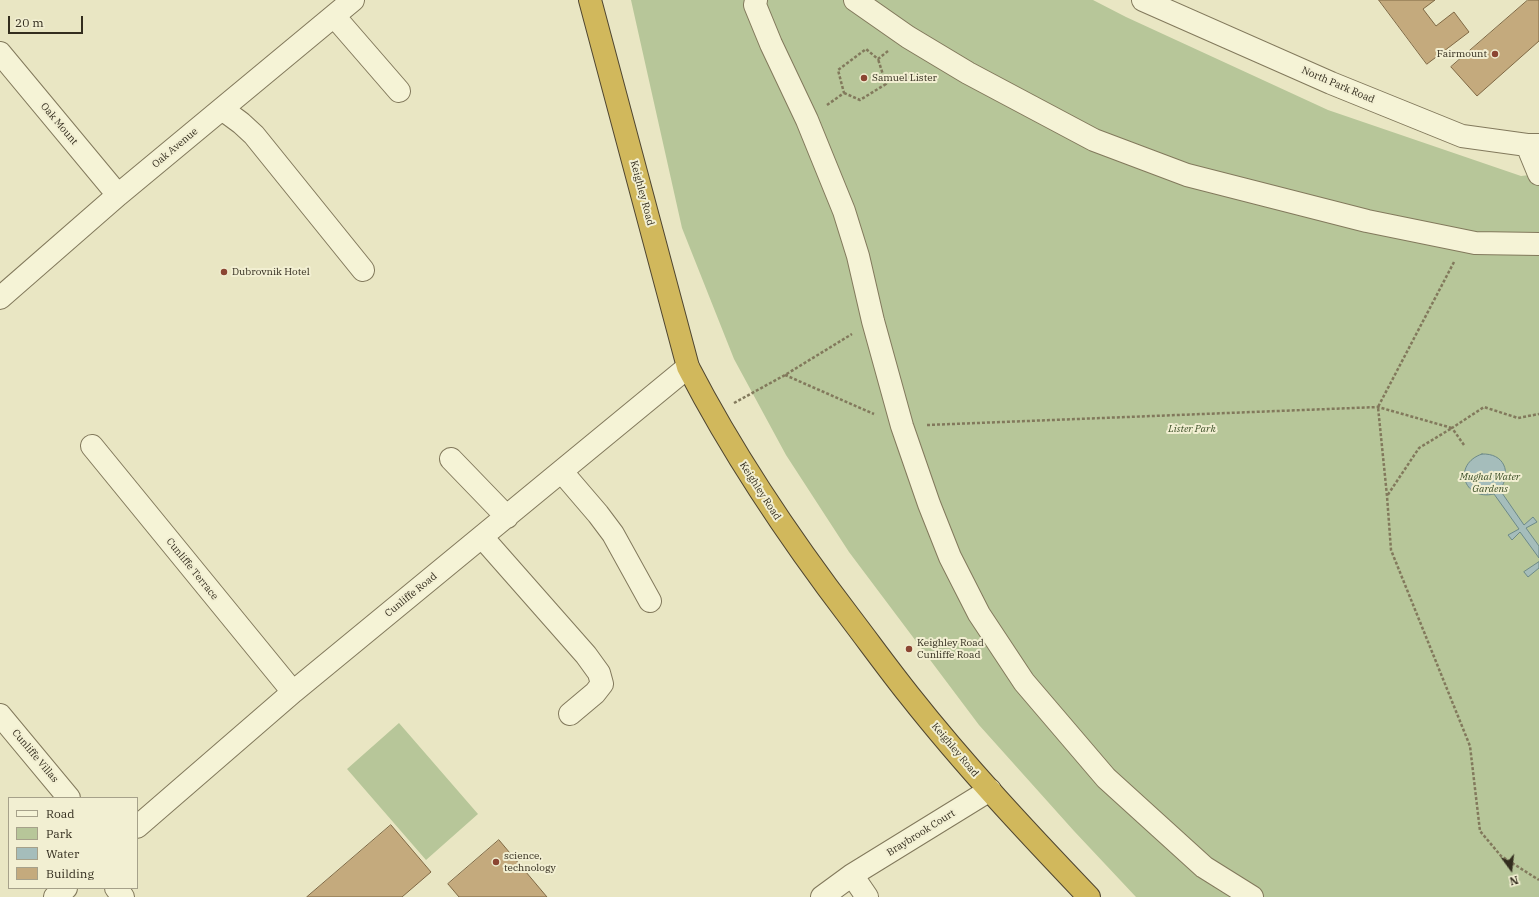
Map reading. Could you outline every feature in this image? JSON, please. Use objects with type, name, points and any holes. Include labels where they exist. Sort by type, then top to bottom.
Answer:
[{"type":"highway","name":"Keighley Road","points":[[590,0],[688,367],[712,414],[750,476],[812,568],[909,695],[990,790],[1089,897]]},
{"type":"street","name":"Oak Avenue","points":[[0,298],[118,195],[353,0]]},
{"type":"street","points":[[756,0],[755,5],[768,38],[807,120],[844,211],[858,256],[873,321],[902,426],[929,504],[950,557],[979,614],[1024,682],[1106,778],[1204,867],[1252,897]]},
{"type":"street","points":[[855,0],[908,37],[968,73],[1094,140],[1187,175],[1367,221],[1475,243],[1539,244]]},
{"type":"street","name":"North Park Road","points":[[1144,0],[1331,83],[1462,136],[1533,145]]},
{"type":"street","points":[[334,16],[400,91]]},
{"type":"street","name":"Oak Mount","points":[[0,53],[118,195]]},
{"type":"street","points":[[222,109],[254,135],[362,270]]},
{"type":"street","points":[[1533,145],[1539,174]]},
{"type":"street","name":"Cunliffe Road","points":[[138,826],[293,692],[688,367]]},
{"type":"street","name":"Cunliffe Terrace","points":[[92,446],[293,692]]},
{"type":"street","points":[[451,459],[507,517]]},
{"type":"street","points":[[562,472],[613,534],[650,601]]},
{"type":"street","points":[[482,537],[586,656],[599,673],[602,684],[595,693],[570,714]]},
{"type":"street","name":"Cunliffe Villas","points":[[0,715],[68,797]]},
{"type":"street","name":"Braybrook Court","points":[[822,897],[852,876],[990,790]]},
{"type":"street","points":[[852,876],[867,897]]},
{"type":"street","points":[[55,897],[65,889]]},
{"type":"street","points":[[117,889],[123,897]]},
{"type":"path","points":[[878,59],[908,37]]},
{"type":"path","points":[[866,49],[878,59],[886,84],[860,100],[844,93],[838,70],[866,49]]},
{"type":"path","points":[[831,101],[844,93]]},
{"type":"path","points":[[1475,243],[1452,264],[1378,407],[1391,550],[1470,746],[1480,831],[1501,856],[1539,880]]},
{"type":"path","points":[[748,394],[785,375],[873,321]]},
{"type":"path","points":[[785,375],[902,426],[1378,407],[1452,428],[1464,445]]},
{"type":"path","points":[[1387,496],[1419,448],[1484,408],[1518,418],[1539,414]]},
{"type":"green space","name":"Lister Park","points":[[631,0],[1093,0],[1126,17],[1328,110],[1521,176],[1539,174],[1539,897],[1136,897],[1074,831],[979,725],[849,552],[786,455],[734,359],[682,228]]},
{"type":"green space","points":[[399,723],[478,814],[426,860],[347,769]]},
{"type":"water","points":[[1482,454],[1496,457],[1501,460],[1504,465],[1505,477],[1504,483],[1500,490],[1524,525],[1533,517],[1537,522],[1526,528],[1539,546],[1539,558],[1520,532],[1512,540],[1508,535],[1519,529],[1494,494],[1483,495],[1475,492],[1469,487],[1465,480],[1464,473],[1467,465],[1473,459]]},
{"type":"water","points":[[1539,562],[1539,568],[1528,577],[1524,572]]},
{"type":"building","points":[[1379,0],[1435,0],[1423,9],[1436,26],[1454,12],[1469,32],[1427,64]]},
{"type":"building","name":"Fairmount","points":[[1528,0],[1539,0],[1539,41],[1477,96],[1451,67]]},
{"type":"building","points":[[391,825],[431,872],[402,897],[307,897]]},
{"type":"building","name":"science, technology","points":[[499,840],[547,897],[459,897],[448,884]]},
{"type":"place","name":"Fairmount","points":[[1495,54]]},
{"type":"place","name":"Samuel Lister","points":[[864,78]]},
{"type":"place","name":"Dubrovnik Hotel","points":[[224,272]]},
{"type":"place","name":"Keighley Road Cunliffe Road","points":[[909,649]]},
{"type":"place","name":"science, technology","points":[[496,862]]},
{"type":"park label","name":"Mughal Water Gardens","points":[[1490,482]]}]
